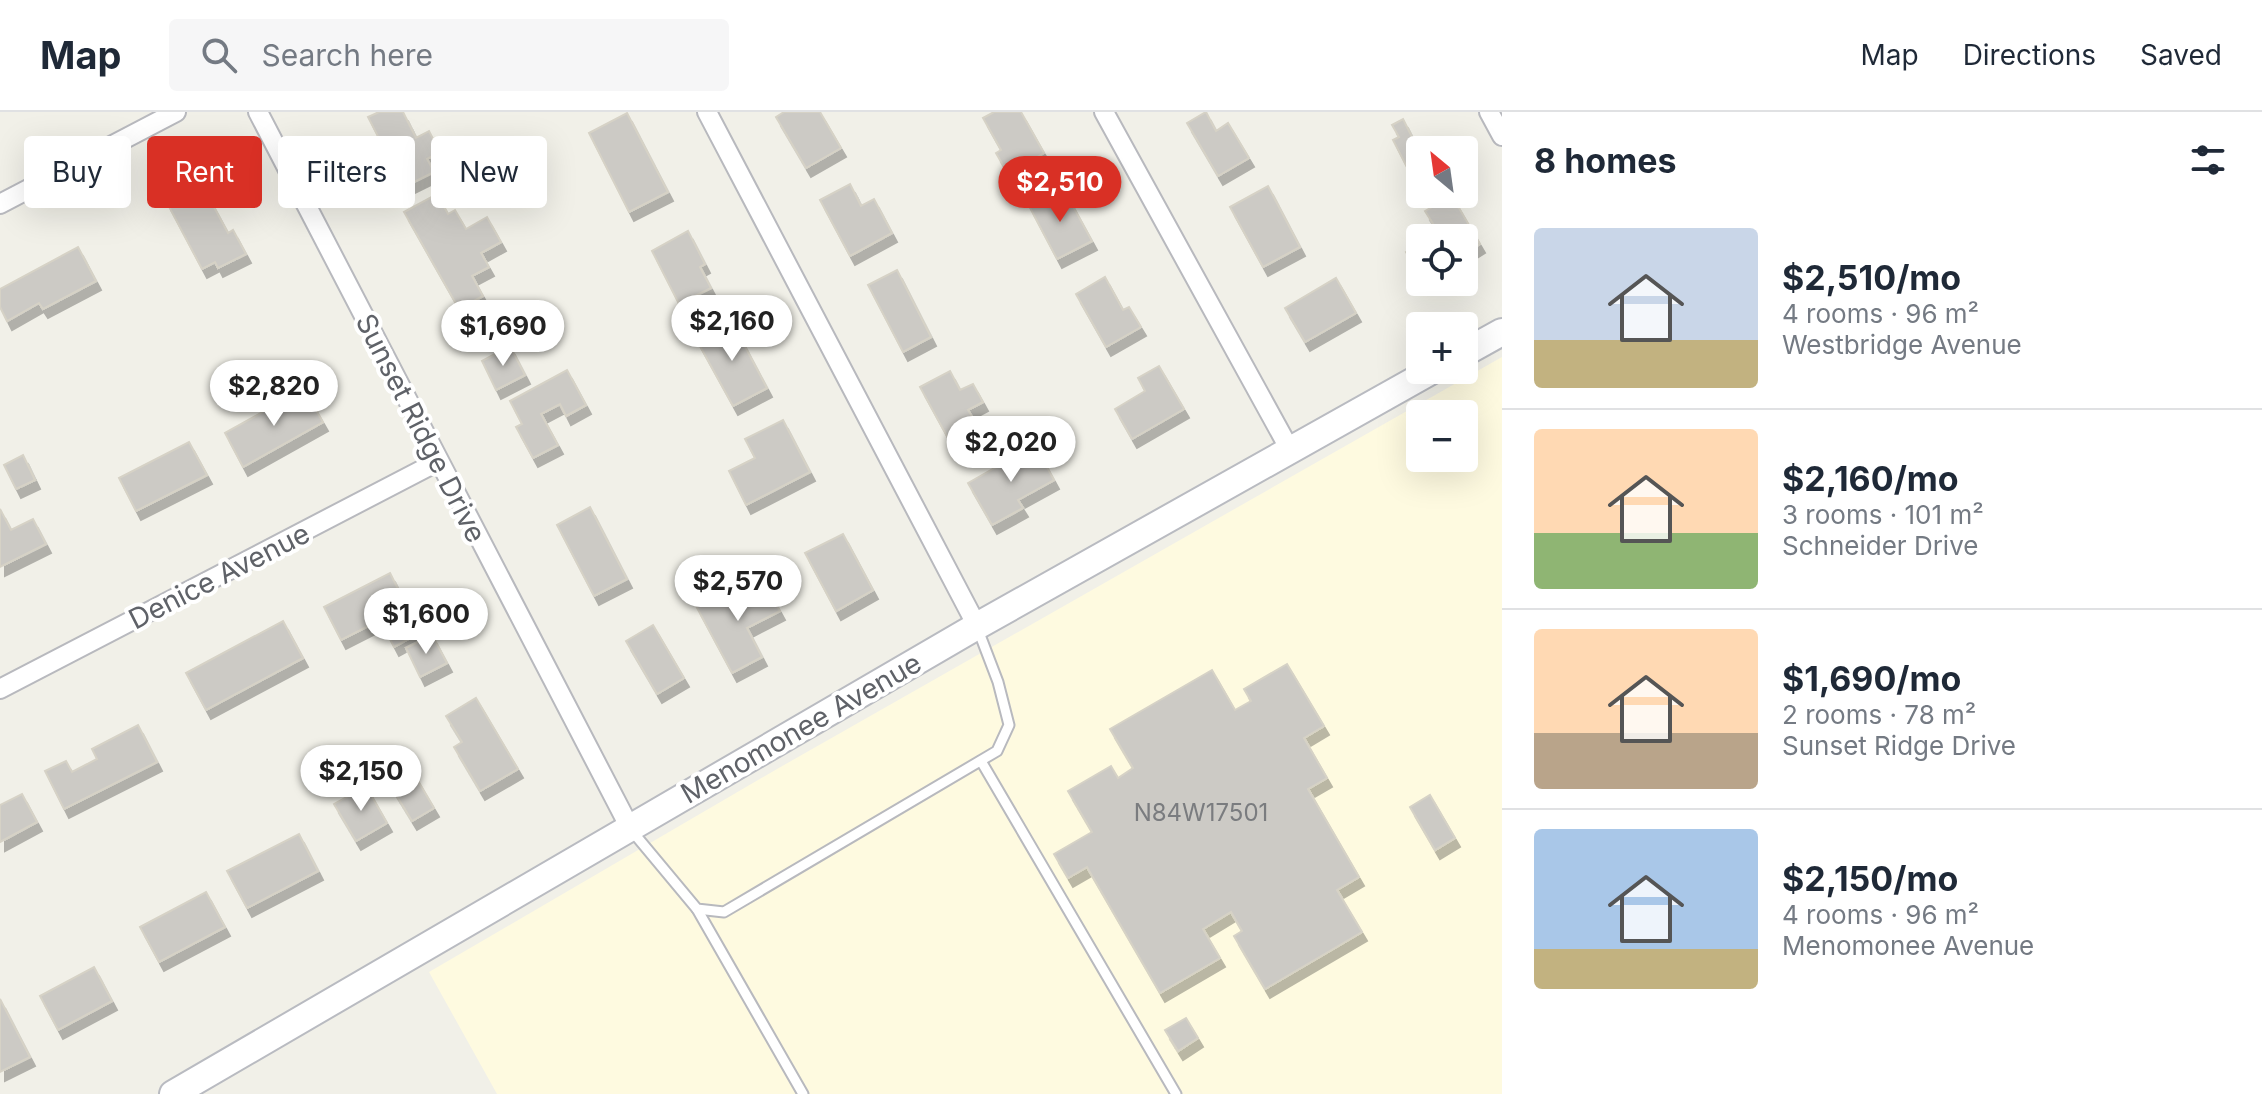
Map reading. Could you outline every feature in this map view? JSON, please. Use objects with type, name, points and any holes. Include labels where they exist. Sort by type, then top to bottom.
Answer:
[{"type":"street","points":[[0,204],[176,112]]},
{"type":"street","name":"Sunset Ridge Drive","points":[[258,112],[437,462],[630,828]]},
{"type":"street","points":[[707,112],[977,626]]},
{"type":"street","points":[[1104,112],[1290,450]]},
{"type":"street","points":[[1489,112],[1502,136]]},
{"type":"street","points":[[1478,345],[1502,332]]},
{"type":"street","name":"Menomonee Avenue","points":[[173,1094],[977,626],[1408,384]]},
{"type":"street","name":"Denice Avenue","points":[[0,689],[437,462]]},
{"type":"lane","points":[[697,909],[724,912],[997,751],[1009,725],[998,682],[977,626]]},
{"type":"lane","points":[[981,761],[1176,1094]]},
{"type":"lane","points":[[630,828],[697,909],[803,1094]]},
{"type":"shaded area","points":[[1502,357],[1502,1094],[497,1094],[429,972],[777,769],[1406,412],[1406,472],[1478,472],[1478,400],[1426,400],[1454,384],[1478,384],[1478,371]]},
{"type":"building","points":[[379,112],[403,112],[415,136],[378,136],[368,117]]},
{"type":"building","points":[[784,112],[820,112],[841,148],[806,168],[776,117]]},
{"type":"building","points":[[994,112],[1021,112],[1044,153],[1008,174],[996,153],[1001,150],[983,118]]},
{"type":"building","points":[[1206,112],[1216,131],[1228,123],[1249,158],[1218,176],[1187,123]]},
{"type":"building","points":[[627,113],[668,192],[629,212],[589,133]]},
{"type":"building","points":[[1403,119],[1412,136],[1406,136],[1406,165],[1393,140],[1399,137],[1392,125]]},
{"type":"building","points":[[429,131],[431,157],[427,159],[431,174],[415,182],[415,136]]},
{"type":"building","points":[[850,184],[861,206],[874,199],[892,233],[850,256],[820,200]]},
{"type":"building","points":[[1268,186],[1300,247],[1263,267],[1230,207]]},
{"type":"building","points":[[1063,188],[1092,241],[1057,259],[1029,206]]},
{"type":"building","points":[[431,197],[431,208],[445,208],[448,214],[455,210],[466,229],[487,217],[501,242],[481,253],[489,267],[472,276],[483,296],[459,309],[404,212]]},
{"type":"building","points":[[170,208],[214,208],[228,233],[233,230],[246,254],[218,268],[215,262],[202,269]]},
{"type":"building","points":[[1430,208],[1459,208],[1468,224],[1433,224],[1425,211]]},
{"type":"building","points":[[688,231],[705,264],[700,267],[711,288],[679,304],[652,251]]},
{"type":"building","points":[[78,247],[96,281],[43,309],[39,303],[7,321],[0,307],[0,289]]},
{"type":"building","points":[[897,270],[931,337],[903,352],[868,285]]},
{"type":"building","points":[[1105,277],[1123,310],[1129,307],[1141,327],[1106,347],[1076,294]]},
{"type":"building","points":[[1336,278],[1356,313],[1305,342],[1285,308]]},
{"type":"building","points":[[731,320],[767,388],[733,406],[696,339]]},
{"type":"building","points":[[510,346],[525,375],[496,390],[482,361]]},
{"type":"building","points":[[1159,366],[1184,409],[1132,439],[1115,409],[1145,391],[1138,378]]},
{"type":"building","points":[[567,370],[586,405],[566,416],[560,404],[541,414],[558,445],[533,458],[516,427],[522,424],[510,401]]},
{"type":"building","points":[[950,371],[960,390],[973,384],[983,402],[968,410],[977,425],[949,440],[920,387]]},
{"type":"building","points":[[304,389],[323,422],[243,467],[225,433]]},
{"type":"building","points":[[783,420],[810,472],[746,505],[729,471],[755,458],[745,439]]},
{"type":"building","points":[[189,442],[207,475],[136,511],[119,478]]},
{"type":"building","points":[[1035,445],[1054,480],[1018,500],[1023,508],[992,525],[968,483]]},
{"type":"building","points":[[23,455],[35,480],[16,489],[4,465]]},
{"type":"building","points":[[590,507],[627,579],[594,596],[557,525]]},
{"type":"building","points":[[0,509],[11,530],[33,519],[46,544],[0,567]]},
{"type":"building","points":[[843,534],[873,590],[836,611],[805,553]]},
{"type":"building","points":[[390,573],[405,603],[418,596],[434,625],[394,647],[380,620],[341,640],[324,607]]},
{"type":"building","points":[[764,582],[780,611],[747,628],[762,657],[732,673],[696,606],[724,591],[729,601]]},
{"type":"building","points":[[283,621],[303,658],[206,710],[186,673]]},
{"type":"building","points":[[653,625],[684,678],[657,694],[626,641]]},
{"type":"building","points":[[432,635],[447,663],[420,677],[406,648]]},
{"type":"building","points":[[1287,664],[1324,726],[1304,738],[1327,778],[1308,789],[1359,877],[1337,890],[1362,932],[1265,989],[1234,936],[1242,931],[1231,912],[1203,929],[1220,958],[1160,993],[1087,867],[1068,878],[1054,854],[1092,832],[1068,791],[1111,766],[1118,778],[1133,768],[1110,729],[1212,670],[1235,710],[1251,701],[1244,689]]},
{"type":"building","points":[[476,698],[518,769],[480,791],[454,747],[462,742],[446,716]]},
{"type":"building","points":[[138,725],[157,762],[64,809],[45,771],[66,761],[72,772],[97,759],[92,749]]},
{"type":"building","points":[[407,762],[434,808],[412,821],[384,775]]},
{"type":"building","points":[[366,786],[387,823],[356,841],[334,804]]},
{"type":"building","points":[[22,794],[37,822],[0,842],[0,805]]},
{"type":"building","points":[[1430,795],[1455,838],[1435,850],[1410,807]]},
{"type":"building","points":[[299,834],[318,871],[247,908],[227,871]]},
{"type":"building","points":[[206,892],[225,927],[159,962],[140,927]]},
{"type":"building","points":[[94,967],[112,1001],[58,1030],[40,996]]},
{"type":"building","points":[[0,999],[30,1057],[0,1072]]},
{"type":"building","points":[[1186,1018],[1198,1038],[1178,1051],[1165,1030]]}]
